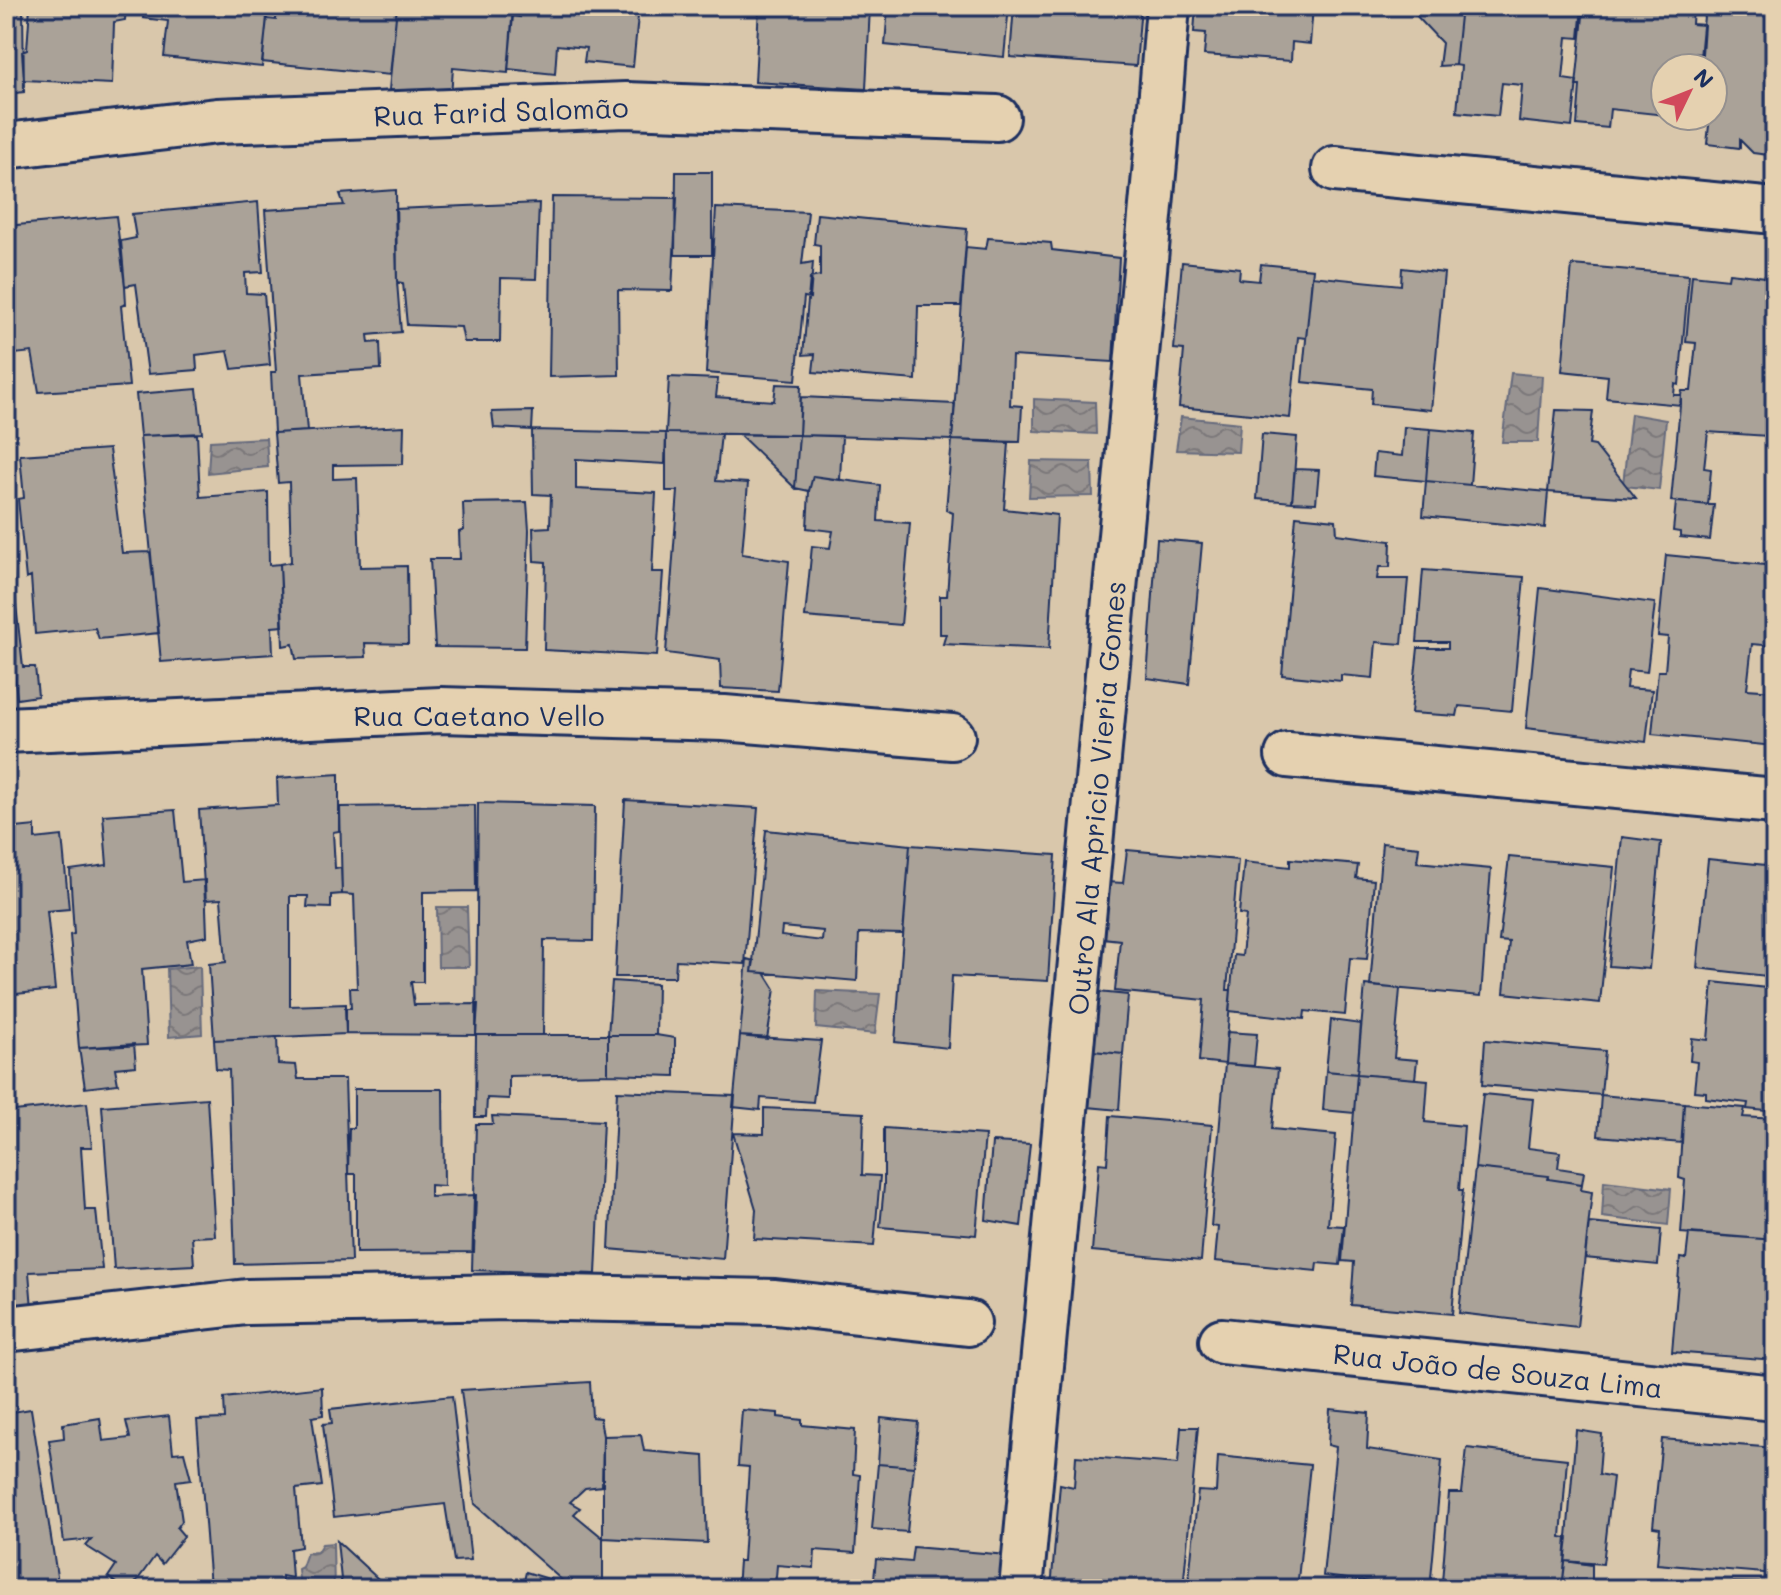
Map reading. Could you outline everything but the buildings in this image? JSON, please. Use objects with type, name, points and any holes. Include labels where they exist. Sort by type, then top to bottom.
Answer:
[{"type":"street","name":"Outro Ala Apricio Vieria Gomes","points":[[1021,1589],[1168,6]]},
{"type":"street","name":"Rua Farid Salomão","points":[[6,146],[217,121],[626,105],[997,118]]},
{"type":"street","points":[[1335,169],[1775,211]]},
{"type":"street","name":"Rua Caetano Vello","points":[[6,730],[441,710],[724,718],[952,737]]},
{"type":"street","points":[[1288,755],[1775,801]]},
{"type":"street","points":[[6,1329],[247,1302],[510,1297],[775,1302],[968,1323]]},
{"type":"street","name":"Rua João de Souza Lima","points":[[1222,1341],[1775,1398]]},
{"type":"water","points":[[1511,373],[1542,376],[1538,442],[1502,442]]},
{"type":"water","points":[[1034,399],[1095,402],[1096,434],[1034,431]]},
{"type":"water","points":[[1631,414],[1666,420],[1659,490],[1623,484]]},
{"type":"water","points":[[1181,417],[1240,423],[1238,452],[1176,450]]},
{"type":"water","points":[[266,438],[268,467],[208,473],[210,441]]},
{"type":"water","points":[[1031,461],[1092,462],[1093,496],[1029,497]]},
{"type":"water","points":[[437,907],[467,907],[469,967],[438,967]]},
{"type":"water","points":[[200,966],[202,1034],[169,1037],[167,969]]},
{"type":"water","points":[[817,991],[880,994],[875,1034],[816,1028]]},
{"type":"water","points":[[1604,1181],[1671,1189],[1668,1225],[1602,1217]]},
{"type":"water","points":[[333,1543],[334,1589],[300,1589],[298,1569],[302,1567],[307,1553],[317,1552],[322,1544]]}]
